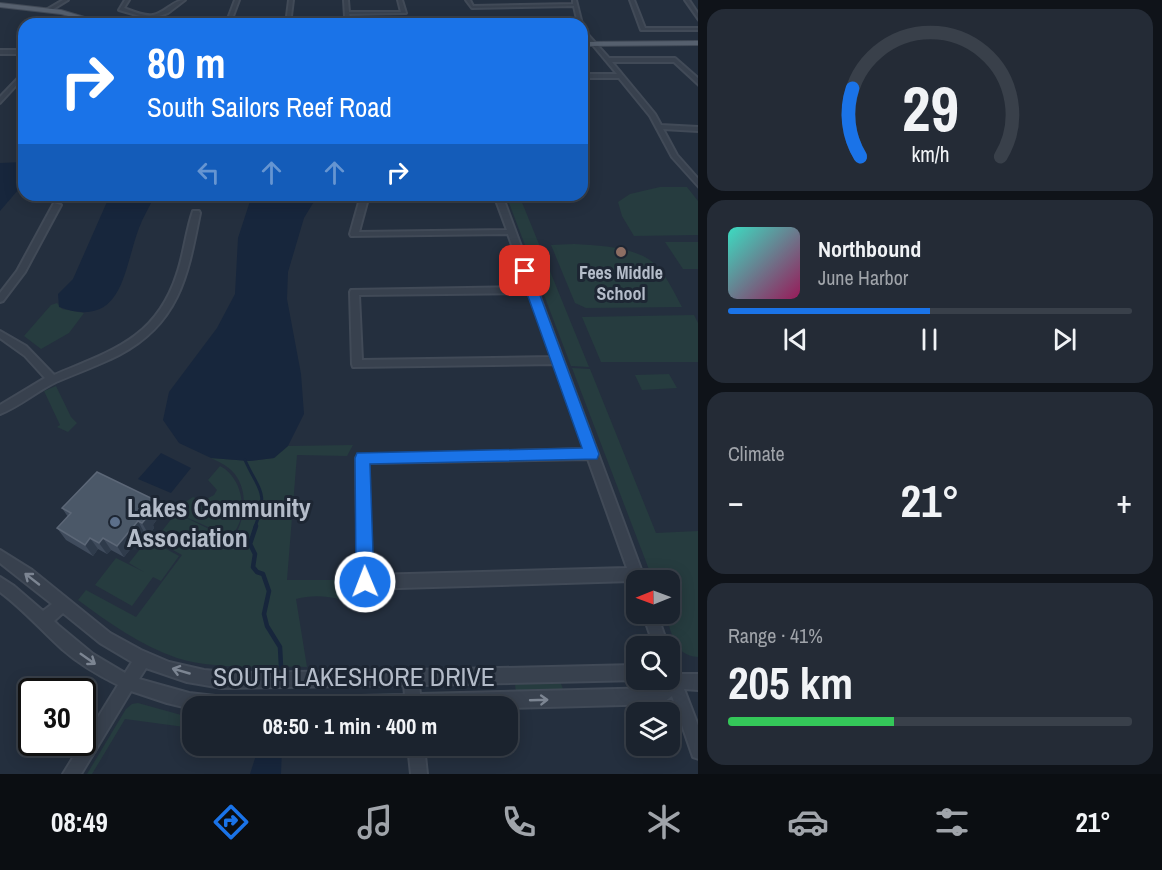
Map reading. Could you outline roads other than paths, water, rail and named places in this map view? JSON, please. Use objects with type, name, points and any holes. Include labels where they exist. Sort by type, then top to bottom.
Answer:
[{"type":"main road","points":[[0,5],[48,10],[87,18]]},
{"type":"main road","points":[[588,44],[698,43]]},
{"type":"street","points":[[48,10],[66,0]]},
{"type":"street","points":[[127,0],[120,9],[150,18],[166,12],[183,0]]},
{"type":"street","points":[[230,18],[237,0]]},
{"type":"street","points":[[289,18],[291,0]]},
{"type":"street","points":[[346,0],[349,18]]},
{"type":"street","points":[[347,13],[404,13],[400,0]]},
{"type":"street","points":[[468,0],[472,7],[575,3],[579,18]]},
{"type":"street","points":[[523,0],[527,5]]},
{"type":"street","points":[[632,0],[644,29],[698,29]]},
{"type":"street","points":[[687,0],[698,17]]},
{"type":"street","points":[[588,37],[648,108],[674,156],[698,184]]},
{"type":"street","points":[[0,52],[18,52]]},
{"type":"street","points":[[607,60],[675,60],[698,82]]},
{"type":"street","points":[[588,76],[620,76]]},
{"type":"street","points":[[0,101],[18,81]]},
{"type":"street","points":[[660,127],[698,129]]},
{"type":"street","points":[[684,170],[698,169]]},
{"type":"street","points":[[363,201],[354,234],[511,232]]},
{"type":"street","points":[[500,201],[634,570]]},
{"type":"street","points":[[0,298],[21,272],[57,205]]},
{"type":"street","points":[[0,410],[26,393],[129,345],[148,329],[168,307],[178,283],[196,213]]},
{"type":"street","points":[[532,290],[354,292],[357,364],[558,360]]},
{"type":"street","points":[[0,334],[21,344],[39,362],[52,380]]},
{"type":"street","points":[[592,454],[362,458],[365,582],[626,577]]},
{"type":"street","name":"SOUTH LAKESHORE DRIVE","points":[[0,556],[116,645],[177,671],[228,681],[626,673]]},
{"type":"street","name":"SOUTH LAKESHORE DRIVE","points":[[0,584],[94,663],[128,682],[182,699]]},
{"type":"street","points":[[43,621],[62,604]]},
{"type":"street","points":[[71,774],[143,658]]},
{"type":"street","points":[[411,676],[412,696]]},
{"type":"street","name":"SOUTH LAKESHORE DRIVE","points":[[680,679],[698,682]]},
{"type":"street","name":"SOUTH LAKESHORE DRIVE","points":[[518,701],[661,696],[664,690]]},
{"type":"street","points":[[675,690],[698,748]]},
{"type":"street","points":[[417,756],[419,774]]},
{"type":"water","points":[[18,162],[18,190],[0,211],[0,163]]},
{"type":"water","points":[[107,201],[152,201],[139,228],[124,278],[108,303],[96,310],[80,312],[59,307],[58,294],[73,279]]},
{"type":"water","points":[[250,201],[314,201],[304,218],[288,272],[287,299],[301,374],[304,414],[288,446],[274,458],[249,461],[211,458],[179,443],[163,420],[169,392],[217,328],[235,294],[238,238]]},
{"type":"water","points":[[161,453],[191,468],[171,493],[138,479]]},
{"type":"water","points":[[256,756],[282,756],[281,774],[250,774]]},
{"type":"waterway","points":[[245,460],[262,498],[255,527]]},
{"type":"waterway","points":[[256,526],[250,544],[255,554],[253,567],[257,572],[263,574],[269,591],[264,614],[267,626],[280,647],[281,667]]},
{"type":"place","name":"Fees Middle School","points":[[621,252]]},
{"type":"place","name":"Lakes Community Association","points":[[115,522]]}]
